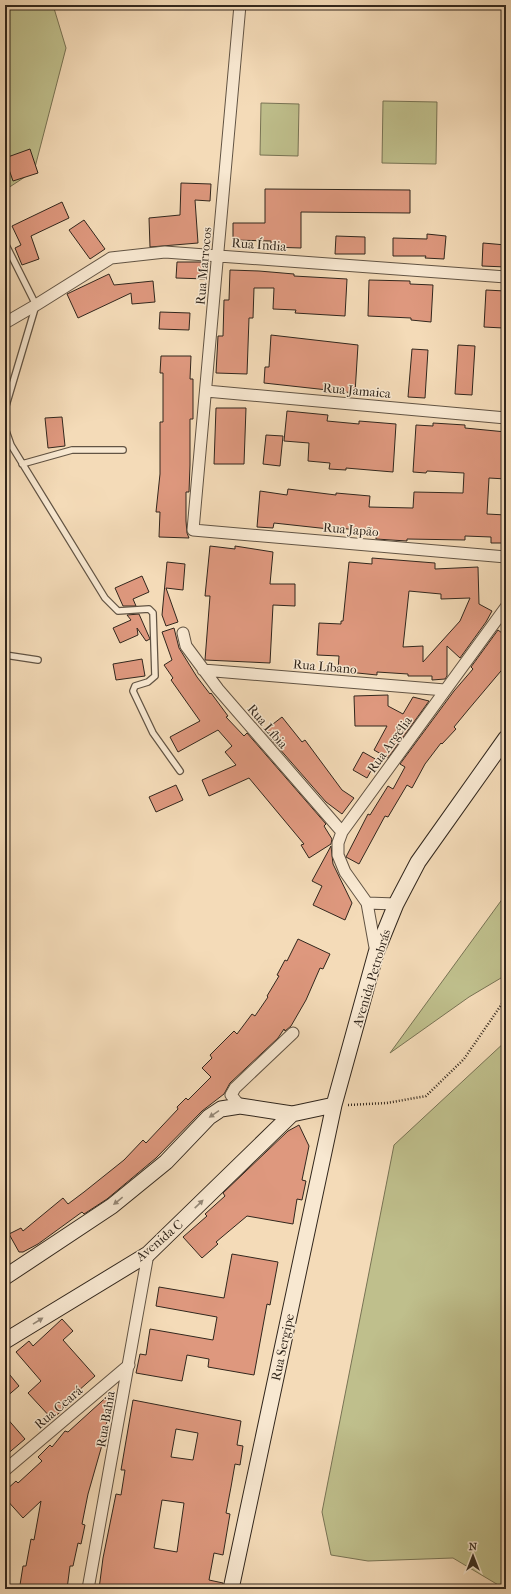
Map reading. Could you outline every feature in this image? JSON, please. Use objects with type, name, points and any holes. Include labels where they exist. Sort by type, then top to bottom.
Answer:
[{"type":"main road","name":"Avenida Petrobrás","points":[[334,1105],[376,953],[396,904],[418,862],[506,738]]},
{"type":"main road","points":[[5,1277],[112,1206],[166,1162],[209,1117],[221,1110],[240,1106],[292,1114],[334,1105]]},
{"type":"main road","name":"Rua Sergipe","points":[[231,1589],[334,1105]]},
{"type":"main road","name":"Avenida C","points":[[5,1341],[148,1254],[292,1114]]},
{"type":"street","name":"Rua Marrocos","points":[[193,530],[240,5]]},
{"type":"street","name":"Rua Índia","points":[[5,323],[111,258],[165,252],[506,277]]},
{"type":"street","name":"Rua Jamaica","points":[[206,391],[506,418]]},
{"type":"street","name":"Rua Japão","points":[[193,530],[506,557]]},
{"type":"street","name":"Rua Argélia","points":[[376,953],[367,903],[345,872],[338,855],[338,843],[342,832],[506,607]]},
{"type":"street","name":"Rua Líbia","points":[[183,633],[186,646],[218,690],[342,832]]},
{"type":"street","name":"Rua Líbano","points":[[203,670],[445,690]]},
{"type":"street","points":[[367,903],[396,904]]},
{"type":"street","points":[[240,1106],[231,1095],[235,1088],[293,1033]]},
{"type":"street","name":"Rua Bahia","points":[[88,1589],[148,1254]]},
{"type":"street","name":"Rua Ceará","points":[[5,1470],[129,1365]]},
{"type":"lane","points":[[5,243],[36,305],[19,357],[5,409]]},
{"type":"lane","points":[[5,428],[11,445],[22,464],[104,598],[118,611],[149,609],[153,613],[155,676],[148,682],[134,686],[132,691],[153,733],[180,771]]},
{"type":"lane","points":[[22,464],[72,450],[123,450]]},
{"type":"lane","points":[[5,655],[38,660]]},
{"type":"path","points":[[334,1105],[387,1103],[426,1096],[464,1059],[506,998]]},
{"type":"green space","points":[[5,5],[53,5],[66,48],[34,171],[5,190]]},
{"type":"green space","points":[[383,101],[437,102],[436,164],[382,163]]},
{"type":"green space","points":[[261,103],[299,104],[298,156],[260,155]]},
{"type":"green space","points":[[506,894],[506,975],[469,997],[390,1053]]},
{"type":"green space","points":[[506,1041],[505,1589],[453,1558],[368,1561],[331,1555],[322,1512],[394,1145]]},
{"type":"building","points":[[30,149],[38,173],[13,181],[5,158]]},
{"type":"building","points":[[181,183],[211,184],[210,201],[195,200],[198,243],[150,247],[149,218],[180,215]]},
{"type":"building","points":[[265,189],[410,190],[410,213],[301,212],[301,248],[271,247],[271,241],[233,240],[233,223],[265,223]]},
{"type":"building","points":[[62,202],[69,218],[31,236],[39,259],[22,265],[15,248],[21,245],[12,226]]},
{"type":"building","points":[[84,220],[105,249],[90,259],[69,230]]},
{"type":"building","points":[[427,234],[446,236],[444,259],[425,258],[426,256],[393,256],[393,238],[427,239]]},
{"type":"building","points":[[336,236],[365,237],[365,254],[335,254]]},
{"type":"building","points":[[483,243],[506,245],[506,267],[482,266]]},
{"type":"building","points":[[177,262],[207,262],[206,279],[176,278]]},
{"type":"building","points":[[230,270],[259,271],[294,274],[294,276],[347,279],[345,316],[295,313],[296,310],[273,309],[274,288],[254,288],[253,318],[249,318],[247,374],[216,373],[218,336],[223,336],[224,300],[229,300]]},
{"type":"building","points":[[109,274],[114,285],[153,281],[155,302],[132,304],[131,293],[78,318],[67,294]]},
{"type":"building","points":[[369,280],[410,281],[410,284],[433,285],[431,322],[411,320],[411,318],[368,316]]},
{"type":"building","points":[[486,290],[505,291],[503,328],[484,327]]},
{"type":"building","points":[[160,312],[190,313],[189,330],[159,329]]},
{"type":"building","points":[[271,335],[358,345],[355,393],[264,383],[265,367],[269,367]]},
{"type":"building","points":[[458,345],[475,346],[472,395],[455,394]]},
{"type":"building","points":[[412,349],[428,350],[425,398],[408,397]]},
{"type":"building","points":[[161,356],[191,356],[190,379],[193,379],[193,419],[190,419],[189,492],[186,492],[186,521],[189,538],[159,537],[160,512],[156,512],[160,474],[160,422],[163,422],[163,373],[160,373]]},
{"type":"building","points":[[216,408],[246,408],[244,464],[214,464]]},
{"type":"building","points":[[287,411],[328,415],[327,421],[359,424],[359,421],[396,424],[393,472],[346,468],[346,470],[329,469],[330,463],[308,461],[309,443],[284,441]]},
{"type":"building","points":[[62,417],[65,446],[48,448],[45,418]]},
{"type":"building","points":[[433,423],[465,425],[465,428],[506,432],[506,479],[489,478],[487,514],[506,515],[506,543],[491,543],[491,537],[465,536],[465,540],[407,539],[407,541],[376,539],[376,532],[274,523],[273,528],[257,527],[260,491],[287,495],[288,489],[336,495],[336,493],[370,496],[369,507],[413,508],[414,492],[463,493],[464,473],[427,471],[426,473],[413,472],[416,425],[433,426]]},
{"type":"building","points":[[266,435],[283,436],[280,466],[263,464]]},
{"type":"building","points":[[210,546],[235,549],[235,546],[273,552],[270,584],[295,584],[295,606],[273,605],[270,663],[205,660],[210,596],[205,596]]},
{"type":"building","points":[[372,558],[435,563],[435,569],[478,567],[479,604],[492,611],[486,622],[460,658],[447,646],[447,676],[445,679],[432,680],[432,676],[408,676],[408,674],[377,672],[377,675],[338,671],[339,656],[317,655],[319,623],[341,624],[341,621],[343,621],[349,562],[372,564]],"holes":[[[409,591],[441,594],[441,599],[470,598],[460,621],[423,662],[423,646],[403,647]]]},
{"type":"building","points":[[167,562],[185,564],[183,590],[166,588],[178,622],[166,626],[162,615]]},
{"type":"building","points":[[142,576],[149,592],[133,599],[136,606],[123,606],[115,588]]},
{"type":"building","points":[[139,614],[150,639],[146,641],[137,628],[138,635],[120,643],[113,628],[131,620],[127,615]]},
{"type":"building","points":[[174,628],[179,648],[197,677],[228,716],[226,717],[244,736],[247,733],[326,824],[324,826],[332,839],[331,844],[309,858],[301,845],[304,844],[249,778],[209,796],[202,780],[236,765],[225,752],[232,746],[218,730],[178,752],[170,737],[200,721],[171,680],[173,678],[164,665],[172,660],[162,632]]},
{"type":"building","points":[[498,630],[506,636],[506,665],[454,727],[456,729],[442,744],[441,743],[425,764],[412,788],[407,785],[388,817],[385,816],[359,864],[346,857],[368,814],[370,815],[388,786],[393,789],[405,767],[400,764],[454,691],[473,669],[471,667]]},
{"type":"building","points":[[142,659],[145,676],[116,680],[113,664]]},
{"type":"building","points":[[388,695],[388,706],[403,714],[413,697],[429,701],[388,758],[374,750],[387,726],[355,726],[354,696]]},
{"type":"building","points":[[282,717],[302,742],[305,740],[342,790],[354,798],[342,814],[326,802],[264,731]]},
{"type":"building","points":[[363,752],[377,760],[367,778],[353,770]]},
{"type":"building","points":[[176,785],[183,800],[156,812],[149,797]]},
{"type":"building","points":[[331,846],[333,864],[352,903],[345,920],[313,905],[322,886],[312,881]]},
{"type":"building","points":[[298,939],[330,954],[323,969],[320,968],[306,1000],[291,1026],[285,1031],[284,1029],[278,1038],[230,1083],[224,1094],[202,1111],[156,1158],[107,1199],[84,1214],[82,1212],[38,1244],[23,1252],[19,1252],[9,1234],[21,1228],[23,1231],[63,1198],[68,1204],[84,1192],[124,1160],[143,1140],[146,1143],[178,1109],[177,1107],[186,1098],[188,1100],[211,1077],[202,1068],[212,1058],[210,1055],[234,1031],[237,1034],[252,1014],[255,1016],[268,997],[267,996],[279,976],[277,975],[285,960],[287,961]]},
{"type":"building","points":[[299,1125],[309,1146],[302,1180],[306,1181],[302,1200],[297,1199],[293,1224],[247,1216],[216,1242],[218,1244],[202,1258],[183,1237],[207,1216],[205,1214],[225,1196],[223,1193],[288,1131]]},
{"type":"building","points":[[232,1254],[278,1262],[270,1305],[267,1304],[254,1375],[208,1367],[209,1359],[187,1355],[182,1381],[136,1373],[140,1354],[146,1355],[150,1329],[213,1340],[217,1317],[156,1306],[159,1287],[224,1298]]},
{"type":"building","points":[[62,1319],[73,1331],[63,1340],[95,1376],[69,1399],[72,1402],[52,1419],[28,1393],[41,1381],[16,1352],[29,1341],[33,1346]]},
{"type":"building","points":[[5,1369],[19,1386],[5,1398]]},
{"type":"building","points":[[112,1392],[104,1438],[88,1494],[82,1524],[85,1525],[81,1544],[78,1543],[73,1566],[70,1566],[67,1589],[41,1589],[20,1585],[23,1566],[26,1566],[31,1539],[34,1540],[41,1501],[23,1518],[5,1498],[5,1491],[16,1481],[18,1483],[42,1461],[38,1457],[50,1445],[52,1447],[65,1431],[68,1432]]},
{"type":"building","points":[[133,1400],[241,1421],[237,1445],[243,1446],[240,1465],[235,1464],[226,1513],[230,1514],[223,1555],[214,1553],[209,1580],[223,1583],[222,1589],[99,1589],[103,1558],[116,1494],[121,1495],[125,1470],[121,1470]],"holes":[[[176,1429],[198,1433],[193,1460],[171,1457]],[[162,1500],[184,1503],[177,1552],[154,1548]]]},
{"type":"building","points":[[5,1416],[25,1439],[5,1456]]}]
